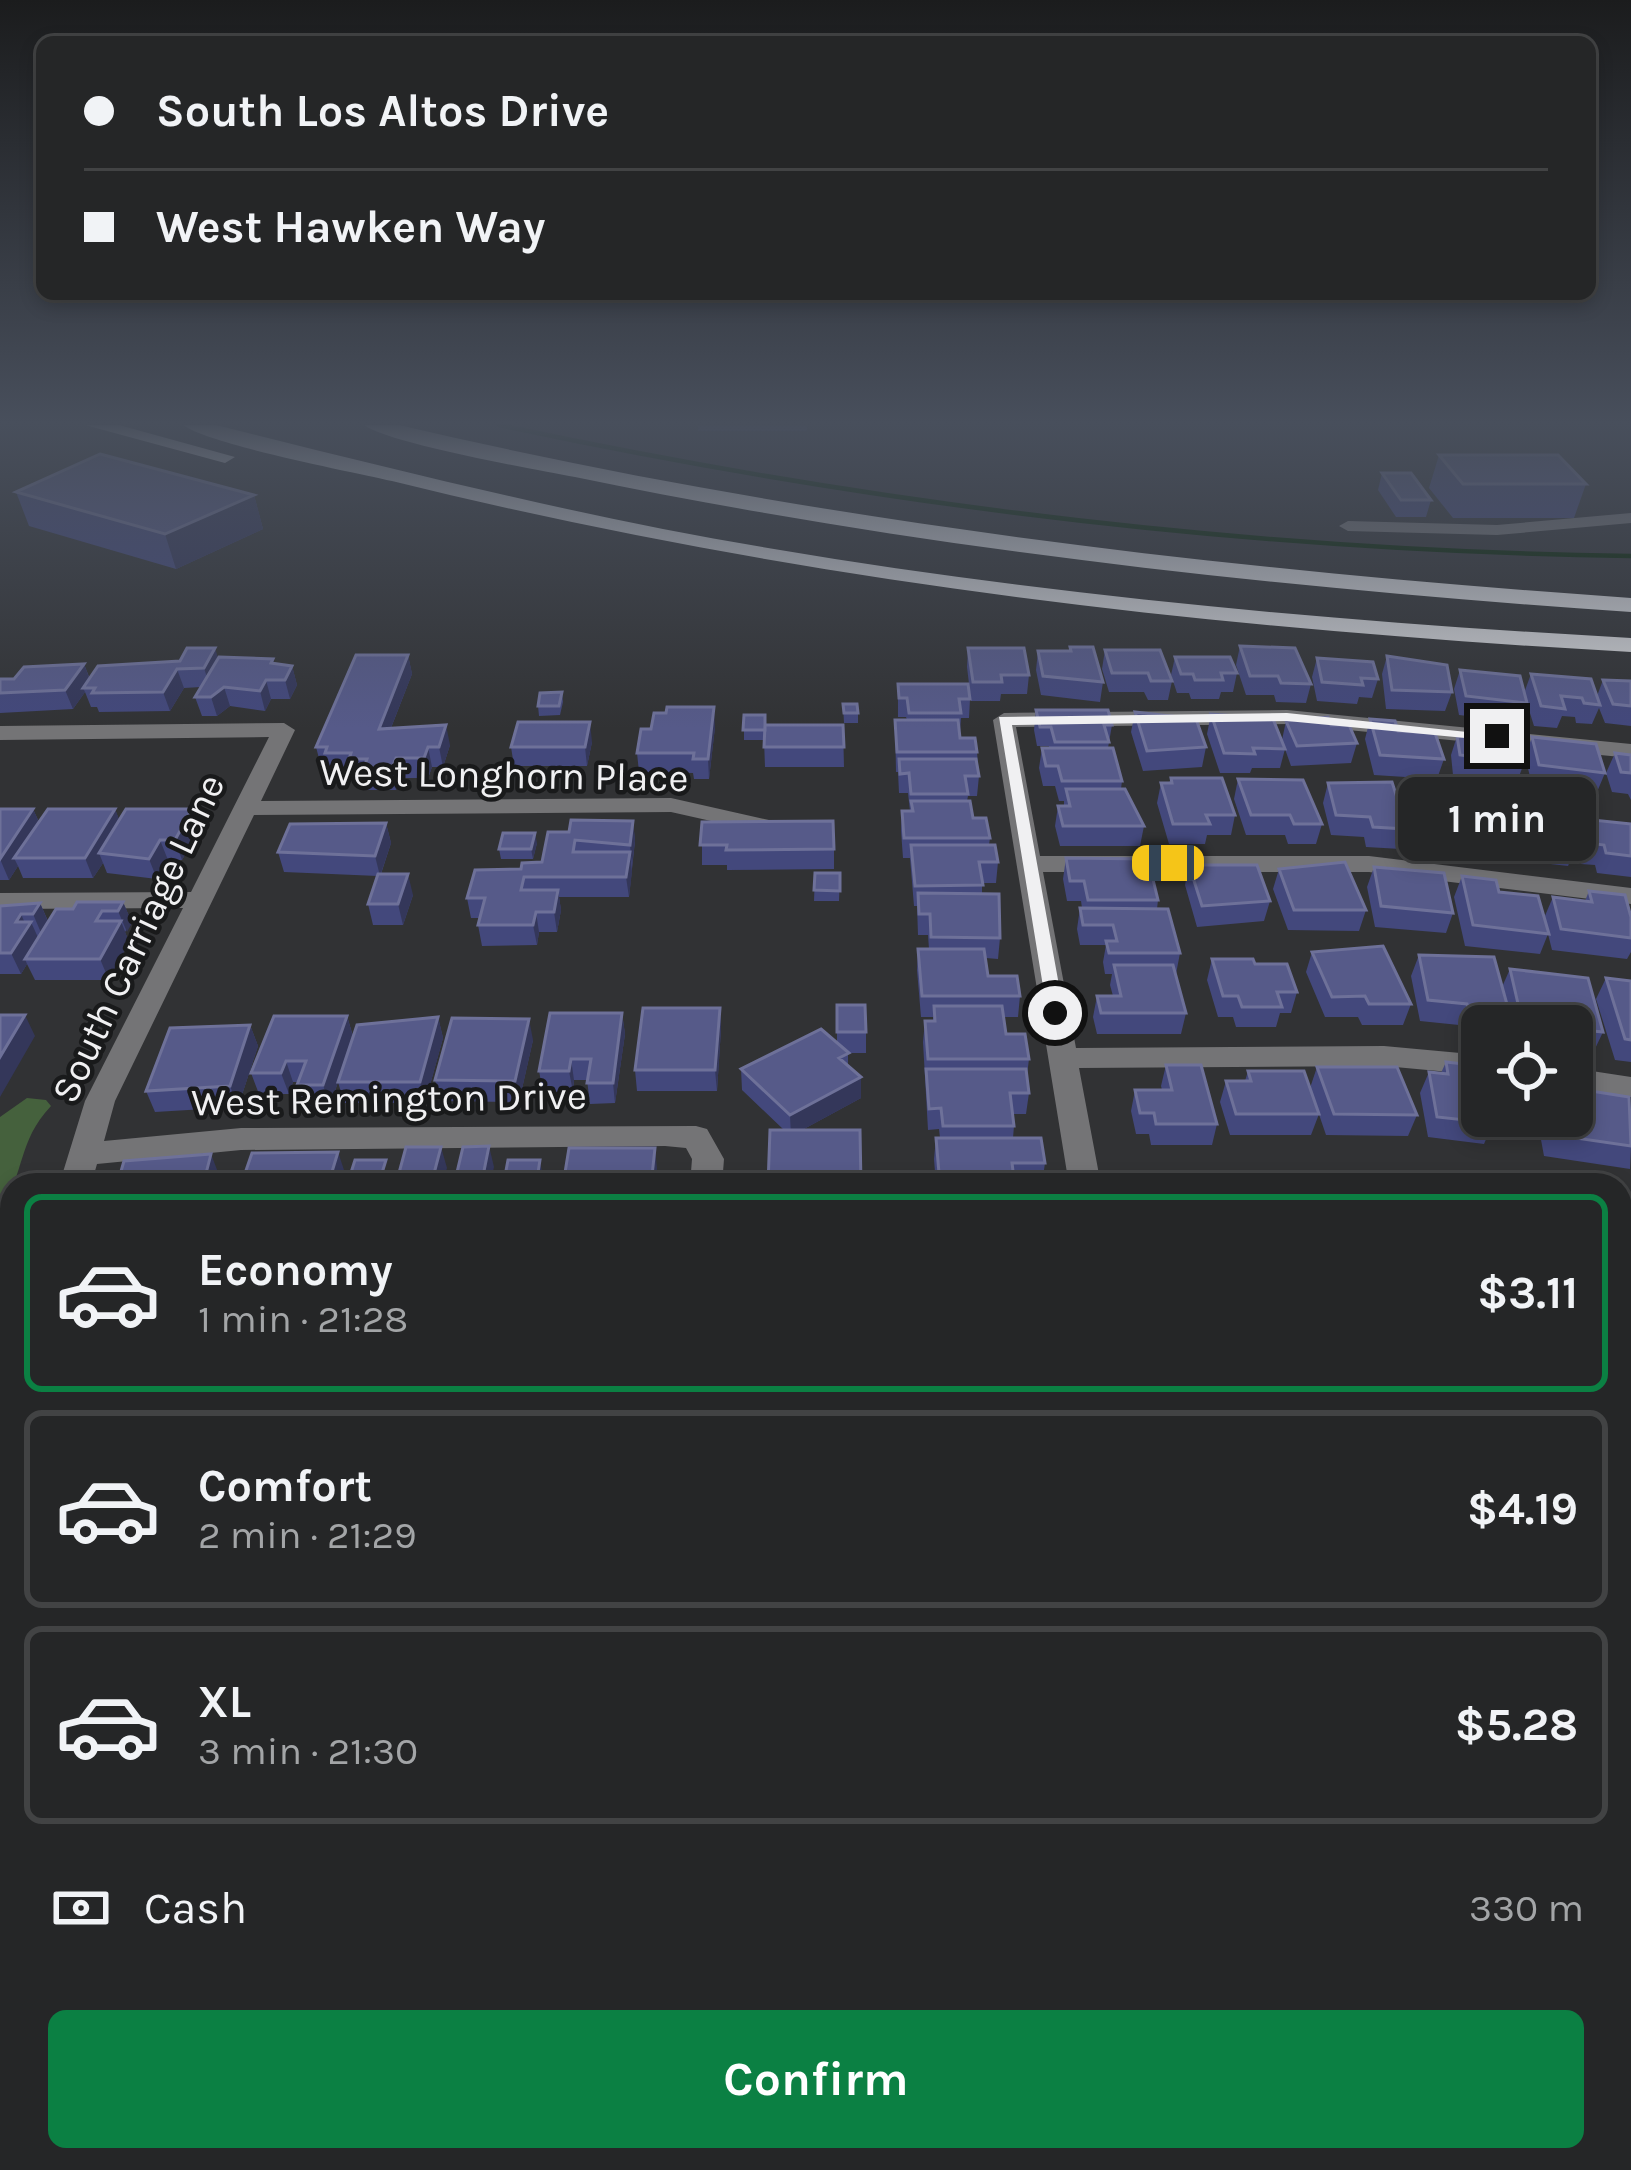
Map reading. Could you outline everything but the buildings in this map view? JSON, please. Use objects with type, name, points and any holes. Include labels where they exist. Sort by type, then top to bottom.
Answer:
[{"type":"highway","points":[[554,526],[674,548],[1003,591],[1455,635],[1631,645]]},
{"type":"highway","points":[[622,526],[1003,591]]},
{"type":"highway","points":[[879,526],[1102,559],[1631,605]]},
{"type":"street","points":[[1358,526],[1497,530],[1539,526]]},
{"type":"street","points":[[1083,1173],[1004,720],[1287,717],[1631,751]]},
{"type":"street","name":"South Carriage Lane","points":[[0,733],[284,730],[100,1101],[79,1173]]},
{"type":"street","name":"West Longhorn Place","points":[[246,808],[671,805],[760,825]]},
{"type":"street","points":[[1028,864],[1370,864],[1631,896]]},
{"type":"street","points":[[0,901],[200,900]]},
{"type":"street","points":[[1063,1058],[1384,1056],[1461,1063]]},
{"type":"street","points":[[1593,1081],[1631,1087]]},
{"type":"street","name":"West Remington Drive","points":[[85,1154],[241,1139],[696,1137],[708,1159],[707,1173]]},
{"type":"green space","points":[[27,1098],[46,1100],[51,1106],[32,1132],[17,1173],[0,1173],[0,1117]]},
{"type":"waterway","points":[[1135,526],[1345,545],[1631,556]]},
{"type":"route","points":[[1055,1013],[1004,720],[1287,717],[1497,736]]}]
